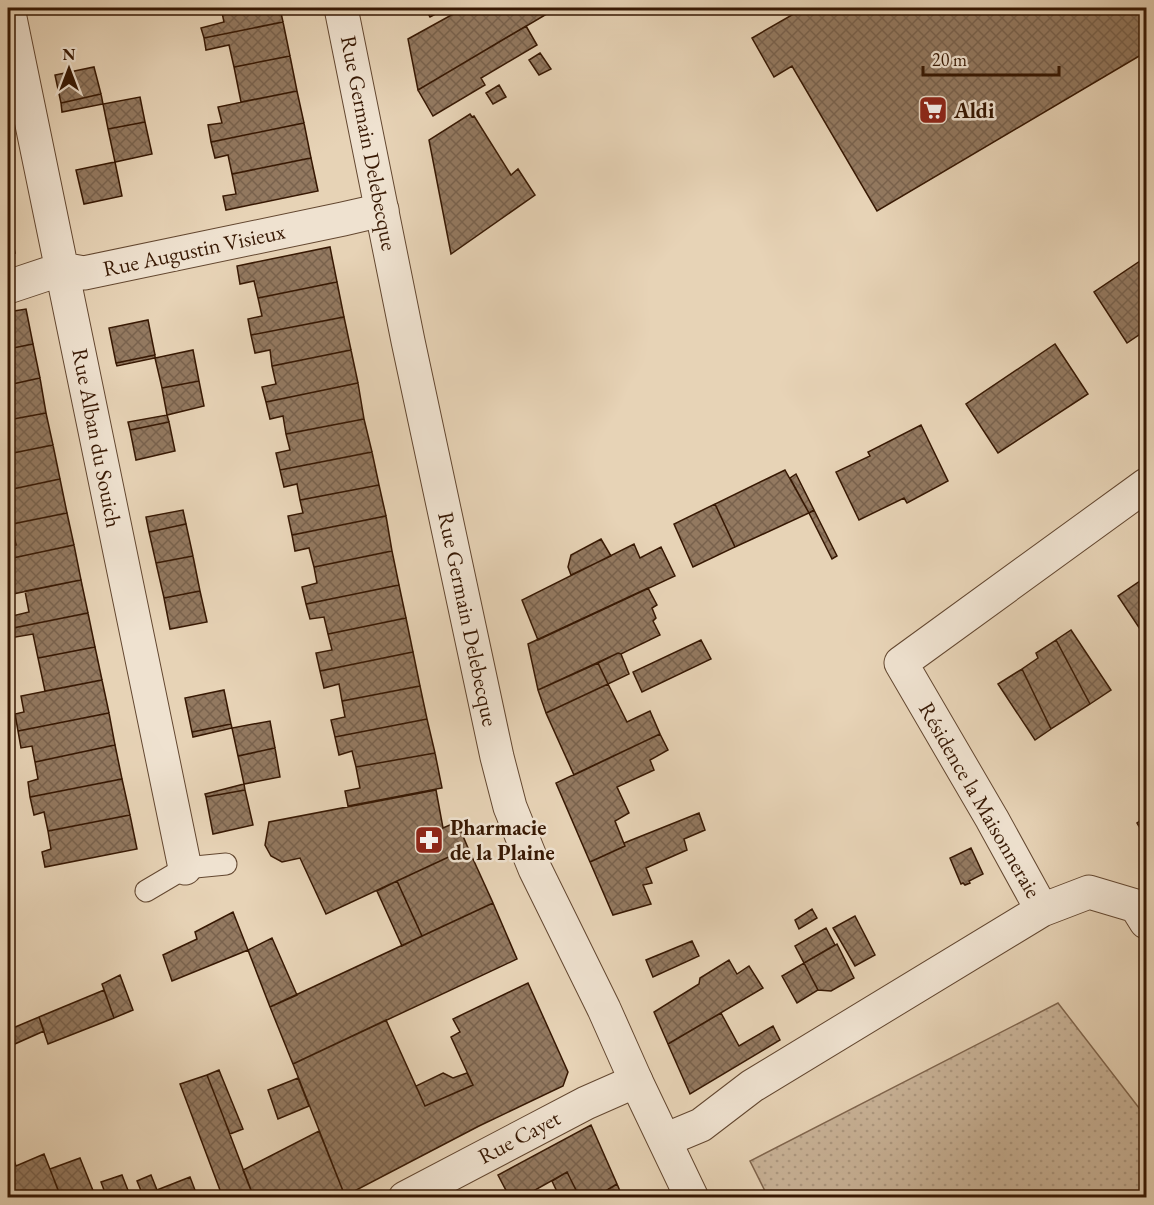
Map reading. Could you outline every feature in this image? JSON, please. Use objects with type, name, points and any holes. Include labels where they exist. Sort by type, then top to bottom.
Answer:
[{"type":"street","name":"Rue Alban du Souich","points":[[8,8],[185,868]]},
{"type":"street","name":"Rue Germain Delebecque","points":[[342,8],[408,341],[510,807],[535,869],[692,1197]]},
{"type":"street","name":"Rue Augustin Visieux","points":[[8,286],[62,269],[84,273],[382,210]]},
{"type":"street","name":"Résidence la Maisonneraie","points":[[665,1140],[701,1125],[752,1086],[1042,910],[902,663],[1146,485]]},
{"type":"street","points":[[1042,910],[1089,892],[1136,906],[1146,922]]},
{"type":"street","name":"Rue Cayet","points":[[405,1197],[586,1103],[636,1082]]},
{"type":"lane","points":[[146,891],[185,868],[226,864]]},
{"type":"shaded area","points":[[1058,1003],[1146,1117],[1146,1197],[768,1197],[750,1161]]},
{"type":"building","points":[[221,8],[280,8],[283,22],[204,38],[201,28],[224,22]]},
{"type":"building","points":[[425,8],[447,8],[430,17]]},
{"type":"building","points":[[464,8],[557,8],[418,90],[408,39]]},
{"type":"building","name":"Aldi","points":[[804,8],[1146,8],[1146,52],[877,211],[792,66],[774,77],[752,38]]},
{"type":"building","points":[[283,22],[290,56],[234,67],[229,45],[206,50],[204,38]]},
{"type":"building","points":[[526,26],[537,45],[481,78],[485,85],[433,116],[418,90]]},
{"type":"building","points":[[540,53],[551,69],[539,75],[529,60]]},
{"type":"building","points":[[290,56],[297,91],[241,102],[234,67]]},
{"type":"building","points":[[94,67],[101,94],[61,103],[55,75]]},
{"type":"building","points":[[499,85],[506,97],[493,104],[486,93]]},
{"type":"building","points":[[297,91],[304,123],[211,142],[208,125],[222,123],[218,107]]},
{"type":"building","points":[[101,94],[103,104],[62,112],[61,103]]},
{"type":"building","points":[[140,97],[145,122],[108,129],[103,104]]},
{"type":"building","points":[[470,114],[474,116],[511,175],[518,169],[535,195],[451,254],[429,140]]},
{"type":"building","points":[[145,122],[152,154],[115,162],[108,129]]},
{"type":"building","points":[[304,123],[311,158],[232,174],[228,155],[215,158],[211,142]]},
{"type":"building","points":[[311,158],[318,191],[226,210],[223,196],[236,194],[232,174]]},
{"type":"building","points":[[115,162],[122,196],[84,204],[76,170]]},
{"type":"building","points":[[8,218],[15,253],[8,254]]},
{"type":"building","points":[[330,247],[337,282],[258,298],[254,281],[240,284],[237,266]]},
{"type":"building","points":[[1140,261],[1143,266],[1146,263],[1146,330],[1127,343],[1094,292]]},
{"type":"building","points":[[337,282],[344,317],[251,335],[248,319],[262,316],[258,298]]},
{"type":"building","points":[[26,309],[33,344],[8,349],[8,312]]},
{"type":"building","points":[[344,317],[351,350],[272,366],[270,350],[255,353],[251,335]]},
{"type":"building","points":[[148,320],[155,355],[116,363],[109,328]]},
{"type":"building","points":[[33,344],[40,378],[8,385],[8,349]]},
{"type":"building","points":[[1055,344],[1088,394],[998,453],[966,404]]},
{"type":"building","points":[[193,350],[199,381],[162,388],[155,358]]},
{"type":"building","points":[[351,350],[358,383],[266,402],[262,387],[276,384],[272,366]]},
{"type":"building","points":[[155,355],[155,358],[117,366],[116,363]]},
{"type":"building","points":[[40,378],[46,413],[8,420],[8,385]]},
{"type":"building","points":[[199,381],[204,406],[167,415],[162,388]]},
{"type":"building","points":[[358,383],[364,419],[286,434],[283,416],[270,419],[266,402]]},
{"type":"building","points":[[46,413],[53,445],[8,454],[8,420]]},
{"type":"building","points":[[167,415],[169,422],[130,430],[128,422]]},
{"type":"building","points":[[364,419],[372,452],[280,470],[276,453],[290,450],[286,434]]},
{"type":"building","points":[[169,422],[175,451],[136,460],[130,430]]},
{"type":"building","points":[[921,425],[948,481],[907,503],[904,498],[859,520],[836,472],[870,456],[868,452]]},
{"type":"building","points":[[53,445],[60,479],[8,490],[8,454]]},
{"type":"building","points":[[372,452],[379,485],[300,500],[297,484],[284,487],[280,470]]},
{"type":"building","points":[[785,470],[809,513],[735,547],[715,504]]},
{"type":"building","points":[[796,474],[814,510],[809,513],[790,478]]},
{"type":"building","points":[[60,479],[67,513],[12,524],[8,490]]},
{"type":"building","points":[[379,485],[386,516],[292,535],[288,516],[303,513],[300,500]]},
{"type":"building","points":[[715,504],[735,547],[693,567],[674,524]]},
{"type":"building","points":[[183,510],[186,524],[149,532],[146,517]]},
{"type":"building","points":[[814,510],[837,556],[832,559],[809,513]]},
{"type":"building","points":[[67,513],[74,545],[8,559],[8,547],[16,545],[12,524]]},
{"type":"building","points":[[386,516],[392,551],[314,567],[309,548],[295,551],[292,535]]},
{"type":"building","points":[[186,524],[193,556],[156,563],[149,532]]},
{"type":"building","points":[[601,539],[611,556],[571,575],[568,567],[571,555]]},
{"type":"building","points":[[634,544],[640,558],[661,547],[675,576],[538,640],[522,600]]},
{"type":"building","points":[[74,545],[81,580],[8,595],[8,559]]},
{"type":"building","points":[[392,551],[399,585],[306,604],[302,587],[317,583],[314,567]]},
{"type":"building","points":[[193,556],[200,591],[164,598],[156,563]]},
{"type":"building","points":[[1146,577],[1146,638],[1118,596]]},
{"type":"building","points":[[81,580],[88,613],[8,629],[8,617],[29,612],[25,591]]},
{"type":"building","points":[[399,585],[406,618],[328,634],[324,617],[310,619],[306,604]]},
{"type":"building","points":[[648,588],[657,605],[652,608],[656,618],[653,621],[660,635],[538,690],[528,644]]},
{"type":"building","points":[[200,591],[207,622],[170,629],[164,598]]},
{"type":"building","points":[[88,613],[95,647],[38,658],[33,634],[10,638],[8,629]]},
{"type":"building","points":[[406,618],[413,652],[320,671],[316,653],[332,650],[328,634]]},
{"type":"building","points":[[1071,630],[1111,690],[1090,704],[1056,640]]},
{"type":"building","points":[[701,640],[711,659],[642,692],[633,672]]},
{"type":"building","points":[[1056,640],[1090,704],[1051,729],[1022,669],[1038,658],[1036,653]]},
{"type":"building","points":[[95,647],[102,680],[45,691],[38,658]]},
{"type":"building","points":[[413,652],[420,686],[342,701],[339,684],[324,688],[320,671]]},
{"type":"building","points":[[618,653],[621,654],[629,674],[608,684],[598,663]]},
{"type":"building","points":[[598,663],[608,684],[546,713],[538,690]]},
{"type":"building","points":[[1022,669],[1051,729],[1035,740],[998,684]]},
{"type":"building","points":[[102,680],[109,713],[18,731],[15,714],[24,712],[21,696]]},
{"type":"building","points":[[608,684],[627,722],[650,711],[660,734],[574,775],[546,713]]},
{"type":"building","points":[[420,686],[427,719],[335,737],[331,720],[345,717],[342,701]]},
{"type":"building","points":[[224,690],[231,724],[192,732],[185,698]]},
{"type":"building","points":[[109,713],[115,745],[35,762],[32,746],[21,748],[18,731]]},
{"type":"building","points":[[427,719],[435,753],[356,767],[352,751],[339,755],[335,737]]},
{"type":"building","points":[[270,721],[275,748],[238,756],[232,728]]},
{"type":"building","points":[[231,724],[232,728],[193,737],[192,732]]},
{"type":"building","points":[[660,734],[668,750],[650,760],[654,770],[617,787],[629,813],[615,821],[625,846],[590,862],[556,783]]},
{"type":"building","points":[[115,745],[122,779],[30,797],[28,782],[38,779],[35,762]]},
{"type":"building","points":[[275,748],[280,777],[244,784],[238,756]]},
{"type":"building","points":[[435,753],[442,788],[348,806],[345,791],[360,788],[356,767]]},
{"type":"building","points":[[122,779],[130,815],[48,831],[44,812],[34,815],[30,797]]},
{"type":"building","points":[[244,784],[245,790],[206,797],[205,794]]},
{"type":"building","points":[[245,790],[253,825],[213,834],[206,797]]},
{"type":"building","points":[[436,790],[443,828],[457,822],[468,848],[326,914],[300,858],[282,862],[271,856],[265,845],[269,822]]},
{"type":"building","points":[[699,813],[705,830],[684,839],[687,850],[646,868],[652,883],[643,885],[651,904],[613,915],[590,862],[625,846],[624,843]]},
{"type":"building","points":[[130,815],[137,849],[45,867],[42,852],[51,849],[48,831]]},
{"type":"building","points":[[1146,817],[1146,838],[1137,823]]},
{"type":"building","points":[[468,848],[493,903],[422,936],[397,881]]},
{"type":"building","points":[[971,848],[983,874],[965,885],[961,884],[950,858]]},
{"type":"building","points":[[397,881],[422,936],[402,946],[377,891]]},
{"type":"building","points":[[493,903],[517,959],[293,1064],[270,1007]]},
{"type":"building","points":[[812,909],[817,918],[799,929],[795,920]]},
{"type":"building","points":[[233,912],[248,950],[172,981],[163,955],[197,939],[195,932]]},
{"type":"building","points":[[855,916],[875,955],[855,966],[833,928]]},
{"type":"building","points":[[826,928],[835,945],[804,963],[795,946]]},
{"type":"building","points":[[272,938],[297,995],[270,1007],[248,950]]},
{"type":"building","points":[[692,941],[699,956],[653,977],[646,960]]},
{"type":"building","points":[[837,944],[854,978],[831,991],[818,990],[804,963]]},
{"type":"building","points":[[729,960],[737,974],[749,966],[763,988],[668,1044],[654,1012],[699,984],[700,978]]},
{"type":"building","points":[[804,963],[818,990],[797,1003],[782,976]]},
{"type":"building","points":[[120,975],[133,1010],[114,1018],[102,984]]},
{"type":"building","points":[[528,983],[568,1072],[563,1086],[479,1126],[345,1196],[293,1064],[386,1020],[425,1106],[473,1085],[451,1037],[460,1032],[453,1019]]},
{"type":"building","points":[[104,990],[114,1018],[48,1044],[39,1017]]},
{"type":"building","points":[[721,1013],[739,1046],[773,1026],[780,1040],[690,1094],[668,1044]]},
{"type":"building","points":[[39,1017],[44,1031],[8,1047],[8,1030]]},
{"type":"building","points":[[219,1070],[243,1129],[230,1134],[207,1075]]},
{"type":"building","points":[[443,1073],[453,1078],[467,1073],[473,1085],[425,1106],[416,1086]]},
{"type":"building","points":[[207,1075],[254,1198],[223,1198],[180,1084]]},
{"type":"building","points":[[298,1078],[309,1106],[278,1119],[268,1090]]},
{"type":"building","points":[[591,1125],[617,1184],[594,1198],[580,1198],[567,1172],[521,1198],[510,1198],[498,1175]]},
{"type":"building","points":[[319,1131],[345,1196],[341,1198],[254,1198],[243,1170]]},
{"type":"building","points":[[8,1146],[16,1166],[44,1154],[59,1192],[45,1198],[8,1198]]},
{"type":"building","points":[[80,1158],[96,1198],[61,1198],[50,1169]]},
{"type":"building","points":[[567,1172],[580,1198],[560,1198],[552,1181]]},
{"type":"building","points":[[122,1175],[131,1198],[107,1198],[101,1182]]},
{"type":"building","points":[[151,1175],[160,1198],[144,1198],[137,1181]]},
{"type":"building","points":[[190,1177],[198,1198],[160,1198],[157,1190]]},
{"type":"building","points":[[617,1184],[623,1198],[594,1198]]},
{"type":"place","name":"Aldi","points":[[933,110]]},
{"type":"place","name":"Pharmacie de la Plaine","points":[[429,840]]}]
